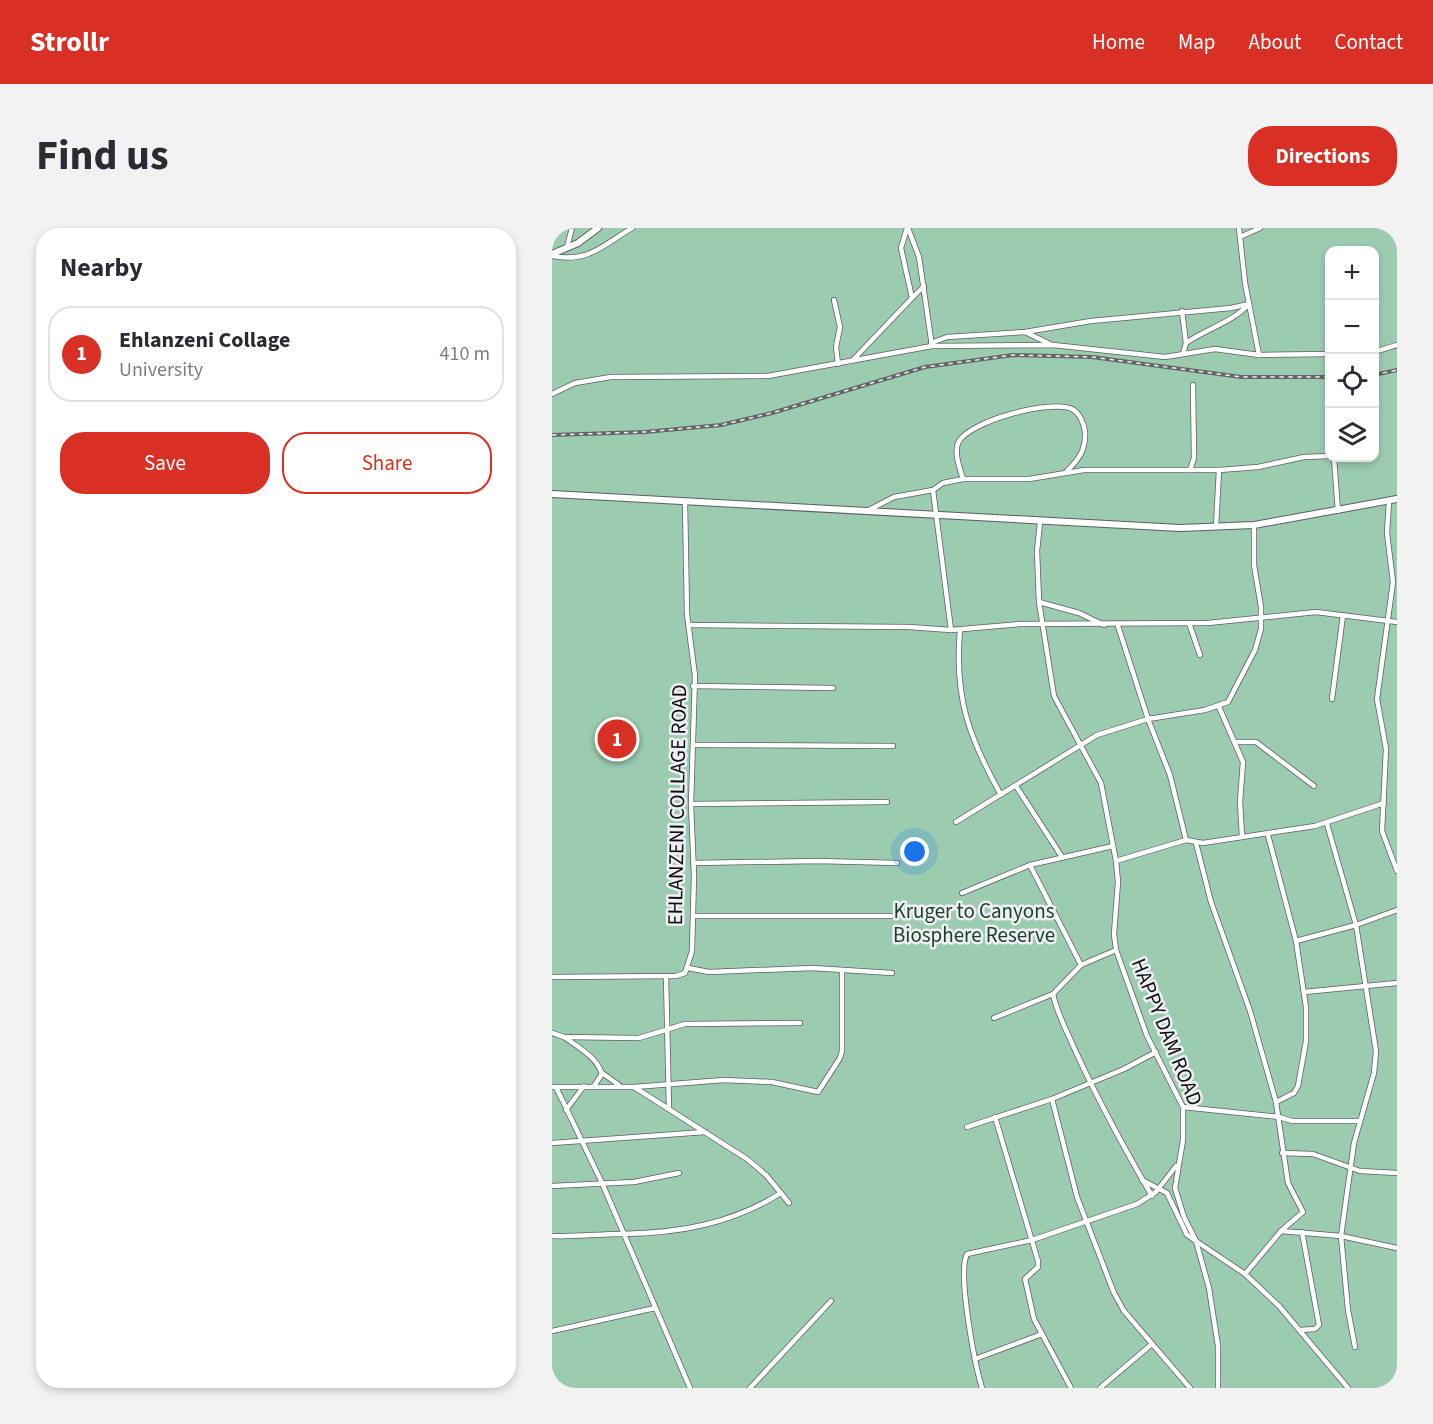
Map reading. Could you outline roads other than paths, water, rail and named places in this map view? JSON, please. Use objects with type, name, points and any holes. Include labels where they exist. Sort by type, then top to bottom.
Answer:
[{"type":"street","points":[[567,248],[572,228]]},
{"type":"street","points":[[552,255],[598,228]]},
{"type":"street","points":[[907,228],[916,248],[924,286],[931,344]]},
{"type":"street","points":[[907,228],[901,248],[912,298]]},
{"type":"street","points":[[1239,228],[1249,304],[1259,355]]},
{"type":"street","points":[[1240,237],[1260,228]]},
{"type":"street","points":[[552,255],[572,259],[584,256],[629,229]]},
{"type":"street","points":[[851,361],[924,286]]},
{"type":"street","points":[[834,300],[840,327],[836,347],[838,364]]},
{"type":"street","points":[[552,394],[581,382],[611,377],[746,378],[838,364],[959,336],[1025,332],[1091,321],[1249,304]]},
{"type":"street","points":[[1186,343],[1204,330],[1237,315],[1249,304]]},
{"type":"street","points":[[1182,312],[1186,343],[1183,354]]},
{"type":"street","points":[[1025,332],[1053,345]]},
{"type":"street","points":[[931,344],[1053,345],[1155,357],[1215,349],[1259,355],[1325,354]]},
{"type":"street","points":[[1379,350],[1397,345]]},
{"type":"street","points":[[1190,470],[1194,458],[1193,385]]},
{"type":"street","points":[[963,479],[957,449],[963,437],[988,420],[1052,407],[1071,408],[1080,417],[1084,428],[1083,452],[1066,472]]},
{"type":"street","points":[[864,512],[894,497],[933,490],[943,483],[963,479],[1029,479],[1066,472],[1258,468],[1304,457],[1325,456]]},
{"type":"street","points":[[1334,462],[1338,511]]},
{"type":"street","points":[[1216,528],[1220,470]]},
{"type":"street","points":[[933,490],[951,630]]},
{"type":"street","points":[[552,494],[1040,523],[1216,528],[1254,525],[1397,499]]},
{"type":"street","points":[[1389,501],[1388,533],[1393,582],[1377,699],[1386,749],[1383,834],[1389,844],[1397,871]]},
{"type":"street","name":"EHLANZENI COLLAGE ROAD","points":[[685,502],[689,625],[694,663],[691,804],[693,916],[692,951],[688,968]]},
{"type":"street","name":"HAPPY DAM ROAD","points":[[1040,523],[1037,551],[1041,625],[1054,696],[1101,783],[1118,882],[1114,934],[1116,951],[1147,1036],[1184,1107],[1183,1140],[1175,1177],[1178,1200],[1196,1241],[1209,1287],[1216,1330],[1218,1388]]},
{"type":"street","points":[[956,822],[1080,744],[1116,728],[1148,719],[1219,707],[1231,699],[1256,650],[1262,617],[1254,565],[1254,525]]},
{"type":"street","points":[[1039,602],[1079,613],[1105,625]]},
{"type":"street","points":[[689,625],[909,627],[960,630],[1041,625],[1118,626],[1189,623],[1296,613],[1343,615],[1397,622]]},
{"type":"street","points":[[1332,699],[1343,615]]},
{"type":"street","points":[[1189,623],[1200,655]]},
{"type":"street","points":[[1118,626],[1148,719],[1170,774],[1186,840]]},
{"type":"street","points":[[960,630],[962,701],[965,718],[973,742],[1001,795]]},
{"type":"street","points":[[693,686],[833,688]]},
{"type":"street","points":[[1219,707],[1236,742],[1244,771],[1240,802],[1242,836]]},
{"type":"street","points":[[1236,742],[1256,742],[1314,786]]},
{"type":"street","points":[[693,745],[893,746]]},
{"type":"street","points":[[1016,786],[1062,857]]},
{"type":"street","points":[[691,804],[887,802]]},
{"type":"street","points":[[1116,861],[1186,840],[1196,843],[1242,836],[1268,835],[1327,824],[1384,803]]},
{"type":"street","points":[[1327,824],[1356,925],[1375,1040],[1376,1060],[1359,1121],[1341,1236],[1348,1310],[1355,1347]]},
{"type":"street","points":[[1268,835],[1296,940],[1304,992],[1306,1041],[1298,1086],[1294,1093],[1276,1102]]},
{"type":"street","points":[[1196,843],[1211,902],[1250,1011],[1276,1102],[1288,1183],[1303,1213],[1281,1231],[1245,1274]]},
{"type":"street","points":[[962,893],[1030,865],[1113,846]]},
{"type":"street","points":[[693,863],[818,861],[897,864]]},
{"type":"street","points":[[1030,865],[1081,965]]},
{"type":"street","points":[[1296,940],[1356,925],[1397,910]]},
{"type":"street","points":[[693,916],[891,916]]},
{"type":"street","points":[[994,1018],[1053,994],[1081,965],[1116,951]]},
{"type":"street","points":[[552,977],[666,976],[680,975],[688,968],[709,972],[778,968],[892,973]]},
{"type":"street","points":[[690,1388],[602,1183],[554,1087],[634,1087],[668,1083],[757,1081],[818,1092],[840,1058],[842,1051],[843,970]]},
{"type":"street","points":[[666,976],[669,1029],[669,1109]]},
{"type":"street","points":[[1304,992],[1397,983]]},
{"type":"street","points":[[1053,994],[1058,1012],[1090,1084],[1152,1196]]},
{"type":"street","points":[[552,1033],[564,1036],[639,1038],[685,1024],[800,1023]]},
{"type":"street","points":[[564,1036],[591,1056],[602,1073],[622,1086]]},
{"type":"street","points":[[967,1127],[1090,1084],[1156,1052]]},
{"type":"street","points":[[594,1086],[602,1073]]},
{"type":"street","points":[[566,1110],[584,1086]]},
{"type":"street","points":[[634,1087],[708,1132],[755,1166],[789,1203]]},
{"type":"street","points":[[1052,1099],[1069,1170],[1114,1293],[1124,1311],[1190,1388]]},
{"type":"street","points":[[1184,1107],[1279,1117],[1292,1121],[1359,1121]]},
{"type":"street","points":[[995,1117],[1032,1240],[1038,1268],[1026,1277],[1031,1310],[1071,1388]]},
{"type":"street","points":[[552,1143],[708,1132]]},
{"type":"street","points":[[1282,1153],[1313,1154],[1350,1168],[1397,1173]]},
{"type":"street","points":[[982,1388],[975,1359],[965,1278],[965,1257],[978,1249],[1032,1240],[1152,1196],[1177,1164]]},
{"type":"street","points":[[552,1186],[634,1182],[679,1173]]},
{"type":"street","points":[[1142,1180],[1169,1196],[1185,1233],[1245,1274],[1300,1330],[1348,1388]]},
{"type":"street","points":[[552,1236],[668,1233],[704,1226],[757,1208],[781,1193]]},
{"type":"street","points":[[1281,1231],[1341,1236],[1397,1248]]},
{"type":"street","points":[[1300,1330],[1311,1330],[1319,1325],[1302,1232]]},
{"type":"street","points":[[750,1388],[831,1301]]},
{"type":"street","points":[[552,1331],[655,1308]]},
{"type":"street","points":[[975,1359],[1042,1334]]},
{"type":"street","points":[[1100,1388],[1152,1344]]},
{"type":"street","points":[[1339,1377],[1342,1388]]},
{"type":"railway","points":[[552,435],[645,432],[721,425],[772,413],[925,367],[1013,355],[1092,357],[1241,377],[1325,377]]},
{"type":"railway","points":[[1379,374],[1397,370]]},
{"type":"place","name":"Ehlanzeni Collage","points":[[617,739]]},
{"type":"park label","name":"Kruger to Canyons Biosphere Reserve","points":[[974,923]]}]
